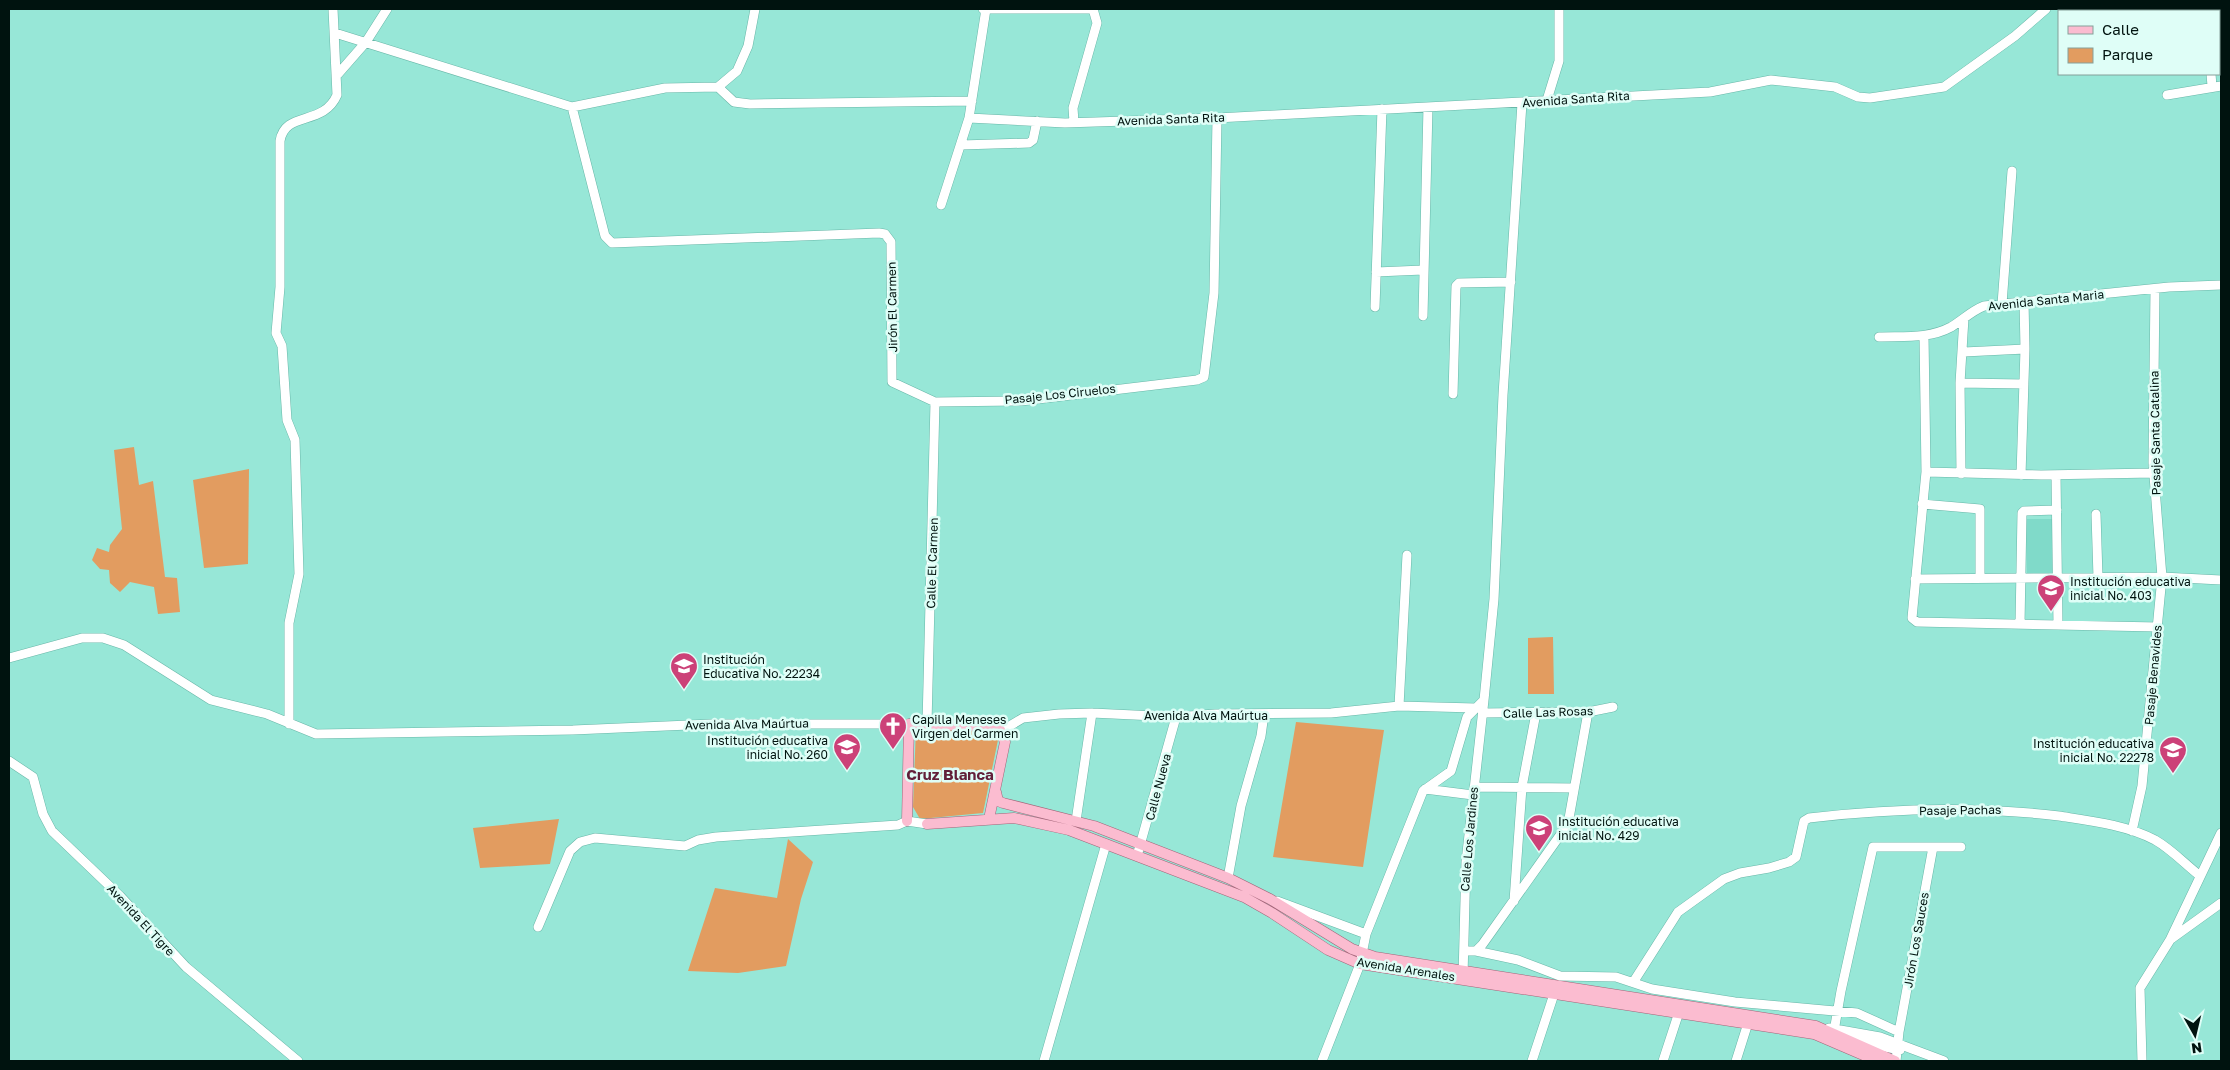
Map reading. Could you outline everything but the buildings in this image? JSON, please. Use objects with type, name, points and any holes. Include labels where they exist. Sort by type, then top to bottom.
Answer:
[{"type":"main road","name":"Avenida Alva Maúrtua","points":[[909,724],[986,726],[1001,731]]},
{"type":"main road","points":[[907,821],[909,724]]},
{"type":"main road","points":[[989,819],[1005,742],[1001,731]]},
{"type":"main road","points":[[996,792],[998,801],[1003,803],[1076,821],[1143,844],[1228,878],[1270,899],[1352,949],[1375,957],[1463,975]]},
{"type":"main road","name":"Avenida Arenales","points":[[927,824],[1014,818],[1069,830],[1244,898],[1272,912],[1328,950],[1360,964],[1463,975],[1556,989],[1748,1023],[1816,1030],[1877,1061]]},
{"type":"main road","points":[[1556,989],[1834,1033],[1896,1061]]},
{"type":"street","points":[[289,724],[289,623],[299,574],[295,440],[287,420],[282,346],[276,333],[280,287],[280,141],[281,135],[288,125],[326,112],[333,104],[337,95],[338,74],[333,9]]},
{"type":"street","points":[[338,74],[366,42],[387,9]]},
{"type":"street","points":[[335,33],[572,107],[665,88],[718,87],[737,71],[748,46],[755,9]]},
{"type":"street","points":[[941,205],[969,118],[984,9],[1093,9],[1096,23],[1073,108],[1074,122]]},
{"type":"street","points":[[1547,100],[1559,61],[1559,9]]},
{"type":"street","name":"Avenida Santa Rita","points":[[969,118],[1074,122],[1217,118],[1710,92],[1768,80],[1836,87],[1863,98],[1942,88],[2015,36],[2046,9]]},
{"type":"street","points":[[2167,95],[2217,86]]},
{"type":"street","points":[[718,87],[734,102],[750,104],[972,101]]},
{"type":"street","name":"Calle Los Jardines","points":[[1463,975],[1466,862],[1474,791],[1479,711],[1484,700],[1494,599],[1503,395],[1522,103]]},
{"type":"street","name":"Jirón El Carmen","points":[[572,107],[605,236],[612,243],[885,234],[891,242],[892,382]]},
{"type":"street","points":[[1423,316],[1428,107]]},
{"type":"street","points":[[1375,307],[1382,109]]},
{"type":"street","name":"Pasaje Los Ciruelos","points":[[892,382],[935,402],[1021,400],[1202,378],[1206,371],[1214,293],[1217,118]]},
{"type":"street","points":[[961,146],[1029,143],[1033,140],[1037,122]]},
{"type":"street","points":[[2002,304],[2012,171]]},
{"type":"street","points":[[1376,272],[1423,270]]},
{"type":"street","points":[[1453,394],[1456,286],[1459,283],[1511,282]]},
{"type":"street","name":"Avenida Santa Maria","points":[[1879,336],[1924,336],[1942,331],[1974,310],[1984,306],[2155,289],[2221,285]]},
{"type":"street","name":"Pasaje Santa Catalina","points":[[2155,289],[2154,473],[2162,577]]},
{"type":"street","points":[[2021,475],[2025,349],[2024,301]]},
{"type":"street","points":[[1961,474],[1960,383],[1964,352],[1964,318]]},
{"type":"street","points":[[1924,336],[1926,472],[1911,615],[1917,622],[2158,627]]},
{"type":"street","points":[[1964,352],[2025,349]]},
{"type":"street","points":[[1960,383],[2024,384]]},
{"type":"street","name":"Calle El Carmen","points":[[927,724],[935,402]]},
{"type":"street","points":[[1926,472],[2021,475],[2154,473]]},
{"type":"street","points":[[2056,475],[2058,625]]},
{"type":"street","points":[[1922,504],[1980,510],[1980,577]]},
{"type":"street","points":[[2020,624],[2022,513],[2024,511],[2057,510]]},
{"type":"street","points":[[2096,514],[2098,577]]},
{"type":"street","points":[[1399,706],[1407,555]]},
{"type":"street","points":[[1915,578],[2162,577],[2221,580]]},
{"type":"street","name":"Pasaje Benavides","points":[[2132,831],[2142,786],[2162,577]]},
{"type":"street","name":"Avenida Alva Maúrtua","points":[[9,658],[82,638],[103,638],[124,645],[211,700],[267,714],[316,734],[573,730],[712,724],[909,724]]},
{"type":"street","name":"Avenida Alva Maúrtua","points":[[1001,731],[1027,716],[1092,713],[1176,717],[1214,714],[1331,713],[1399,706],[1479,711]]},
{"type":"street","name":"Calle Las Rosas","points":[[1479,711],[1588,712],[1614,708]]},
{"type":"street","points":[[1322,1061],[1360,964],[1366,934],[1425,789],[1451,771],[1467,717],[1479,711]]},
{"type":"street","points":[[1476,951],[1568,824],[1588,712]]},
{"type":"street","points":[[1076,821],[1092,713]]},
{"type":"street","points":[[1514,901],[1522,787],[1536,713]]},
{"type":"street","points":[[1228,878],[1242,806],[1261,736],[1264,714]]},
{"type":"street","name":"Calle Nueva","points":[[1138,856],[1143,844],[1176,717]]},
{"type":"street","name":"Avenida El Tigre","points":[[9,761],[32,777],[44,814],[52,831],[120,896],[186,968],[298,1061]]},
{"type":"street","points":[[1425,789],[1474,791],[1522,787],[1574,788]]},
{"type":"street","name":"Pasaje Pachas","points":[[1634,981],[1678,912],[1724,879],[1740,873],[1790,862],[1796,857],[1804,821],[1832,815],[1964,808],[2010,810],[2088,820],[2132,831],[2157,841],[2200,875]]},
{"type":"street","points":[[538,926],[570,851],[580,842],[595,838],[685,846],[698,840],[716,837],[898,825],[907,821],[927,824]]},
{"type":"street","points":[[2142,1061],[2140,988],[2170,940],[2221,833]]},
{"type":"street","points":[[1044,1061],[1106,844]]},
{"type":"street","points":[[1929,1061],[1880,1037],[1834,1033],[1837,1010],[1873,847],[1961,847]]},
{"type":"street","name":"Jirón Los Sauces","points":[[1898,1047],[1899,1032],[1933,847]]},
{"type":"street","points":[[1270,899],[1295,906],[1366,934]]},
{"type":"street","points":[[2170,940],[2221,903]]},
{"type":"street","points":[[1465,951],[1476,951],[1518,960],[1560,976],[1616,977],[1634,981],[1652,989],[1735,1002],[1857,1012],[1899,1032]]},
{"type":"street","points":[[1532,1061],[1556,989]]},
{"type":"street","points":[[1663,1061],[1679,1012]]},
{"type":"street","points":[[1736,1061],[1748,1023]]},
{"type":"street","points":[[1845,1038],[1898,1047],[1944,1061]]},
{"type":"street","points":[[1896,1061],[1898,1047]]},
{"type":"shaded area","points":[[2026,519],[2054,519],[2055,576],[2027,577]]},
{"type":"green space","points":[[134,447],[139,485],[153,481],[165,577],[177,578],[180,612],[158,614],[154,587],[130,582],[120,592],[110,583],[109,570],[100,569],[92,560],[97,548],[109,552],[110,545],[122,529],[114,450]]},
{"type":"green space","points":[[249,469],[248,564],[204,568],[193,480]]},
{"type":"green space","points":[[1553,637],[1554,694],[1528,694],[1528,638]]},
{"type":"green space","points":[[1296,722],[1384,730],[1363,867],[1273,857]]},
{"type":"green space","points":[[916,728],[987,731],[998,740],[983,813],[920,819],[913,807]]},
{"type":"green space","points":[[559,819],[550,864],[480,868],[473,828]]},
{"type":"green space","points":[[788,839],[813,862],[801,899],[786,966],[738,973],[688,971],[715,888],[777,898]]},
{"type":"place","name":"Institución educativa inicial No. 403","points":[[2051,612]]},
{"type":"place","name":"Institución Educativa No. 22234","points":[[684,690]]},
{"type":"place","name":"Capilla Meneses Virgen del Carmen","points":[[893,750]]},
{"type":"place","name":"Institución educativa inicial No. 260","points":[[847,771]]},
{"type":"place","name":"Institución educativa inicial No. 22278","points":[[2173,774]]},
{"type":"place","name":"Institución educativa inicial No. 429","points":[[1539,852]]},
{"type":"district","name":"Cruz Blanca","points":[[950,774]]}]
